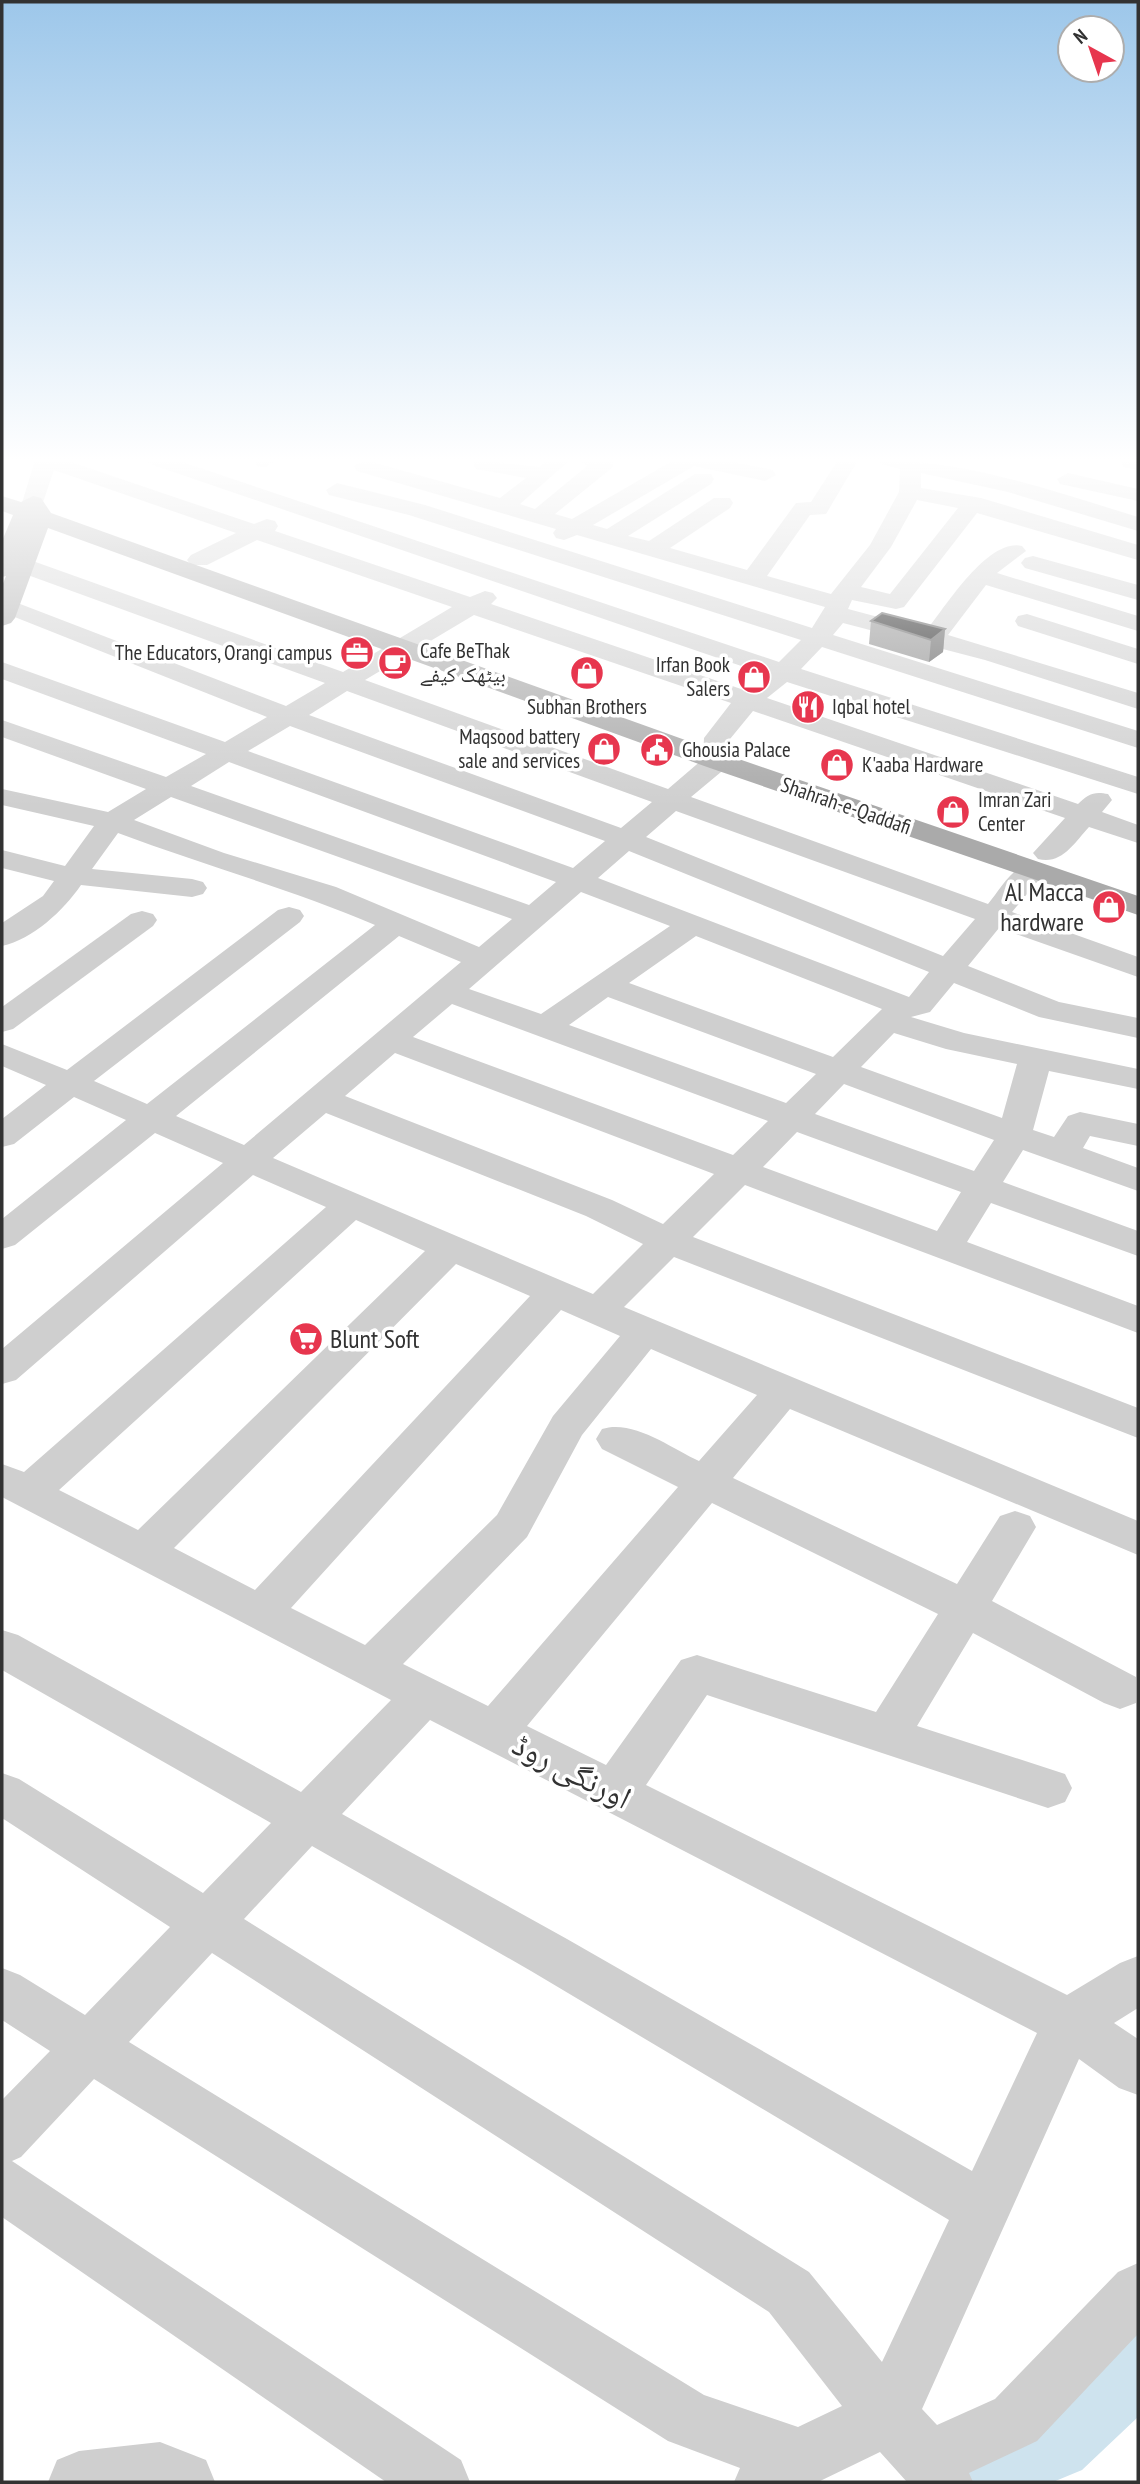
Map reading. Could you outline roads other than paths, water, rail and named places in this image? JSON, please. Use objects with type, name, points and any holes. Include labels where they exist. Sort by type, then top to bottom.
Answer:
[{"type":"main road","points":[[3,609],[6,576]]},
{"type":"main road","name":"Shahrah-e-Qaddafi","points":[[221,576],[1040,861],[1138,906]]},
{"type":"main road","name":"Shahrah-e-Qaddafi","points":[[240,576],[411,642]]},
{"type":"main road","name":"Shahrah-e-Qaddafi","points":[[1040,861],[1138,882]]},
{"type":"street","points":[[49,576],[1138,968]]},
{"type":"street","points":[[384,576],[1138,834]]},
{"type":"street","points":[[506,576],[783,672],[1129,783]]},
{"type":"street","points":[[2,937],[54,902],[76,876],[112,821],[518,576]]},
{"type":"street","points":[[620,576],[1138,740]]},
{"type":"street","points":[[743,576],[839,603],[933,639],[994,655],[1138,701]]},
{"type":"street","points":[[2,1370],[247,1158],[670,801],[717,750],[747,701],[783,672],[830,624],[839,603],[859,576]]},
{"type":"street","points":[[839,603],[896,602],[916,576]]},
{"type":"street","points":[[933,639],[981,576],[1133,617]]},
{"type":"street","points":[[1085,576],[1138,593]]},
{"type":"street","points":[[3,609],[626,839],[1051,1010],[1138,1028]]},
{"type":"street","points":[[1089,641],[1133,617]]},
{"type":"street","points":[[1027,621],[1138,657]]},
{"type":"street","points":[[2,670],[577,880],[692,925],[958,1042],[1138,1079]]},
{"type":"street","points":[[2,728],[534,917]]},
{"type":"street","points":[[598,1311],[839,1070],[898,1014],[919,1005],[992,916],[1083,815],[1129,783],[1138,759]]},
{"type":"street","points":[[2,797],[112,821],[214,859],[325,893],[483,960]]},
{"type":"street","points":[[2,859],[76,876],[192,888]]},
{"type":"street","points":[[2,1136],[289,916]]},
{"type":"street","points":[[2,1022],[142,920]]},
{"type":"street","points":[[2,1237],[395,924]]},
{"type":"street","points":[[544,1027],[692,925]]},
{"type":"street","points":[[604,985],[1138,1180]]},
{"type":"street","points":[[446,991],[1138,1244]]},
{"type":"street","points":[[389,1039],[1138,1320]]},
{"type":"street","points":[[2,1054],[783,1391],[1138,1539]]},
{"type":"street","points":[[945,1248],[1015,1134],[1035,1059]]},
{"type":"street","points":[[318,1098],[599,1208],[667,1241],[1138,1423]]},
{"type":"street","points":[[1063,1152],[1080,1123],[1138,1135]]},
{"type":"street","points":[[15,1485],[352,1204]]},
{"type":"street","points":[[143,1552],[452,1247]]},
{"type":"street","points":[[260,1613],[556,1293]]},
{"type":"street","points":[[370,1669],[512,1526],[567,1426],[645,1331]]},
{"type":"street","points":[[495,1732],[783,1391]]},
{"type":"street","points":[[617,1439],[965,1608],[1120,1690]]},
{"type":"street","name":"اورنگی روڈ","points":[[15,1485],[260,1613],[1069,2022],[1138,2070]]},
{"type":"street","points":[[887,1735],[1015,1527]]},
{"type":"street","points":[[2,1648],[549,1955],[984,2209]]},
{"type":"street","points":[[614,1792],[697,1673],[1048,1788]]},
{"type":"street","points":[[2,2138],[424,1696]]},
{"type":"street","points":[[2,1793],[789,2291],[935,2473],[1016,2420],[1138,2292]]},
{"type":"street","points":[[2,1992],[689,2420],[783,2470],[888,2416],[1069,2022],[1138,1980]]},
{"type":"street","points":[[2,2184],[439,2482]]},
{"type":"street","points":[[79,2482],[167,2479]]},
{"type":"waterway","points":[[961,2482],[1053,2441],[1138,2363]]},
{"type":"place","name":"The Educators, Orangi campus","points":[[357,653]]},
{"type":"place","name":"Cafe BeThak بیٹھک کیفے","points":[[395,663]]},
{"type":"place","name":"Subhan Brothers","points":[[587,673]]},
{"type":"place","name":"Irfan Book Salers","points":[[754,677]]},
{"type":"place","name":"Iqbal hotel","points":[[808,707]]},
{"type":"place","name":"Maqsood battery sale and services","points":[[604,749]]},
{"type":"place","name":"Ghousia Palace","points":[[657,750]]},
{"type":"place","name":"K'aaba Hardware","points":[[837,765]]},
{"type":"place","name":"Imran Zari Center","points":[[953,812]]},
{"type":"place","name":"Al Macca hardware","points":[[1109,907]]},
{"type":"place","name":"Blunt Soft","points":[[306,1339]]}]
